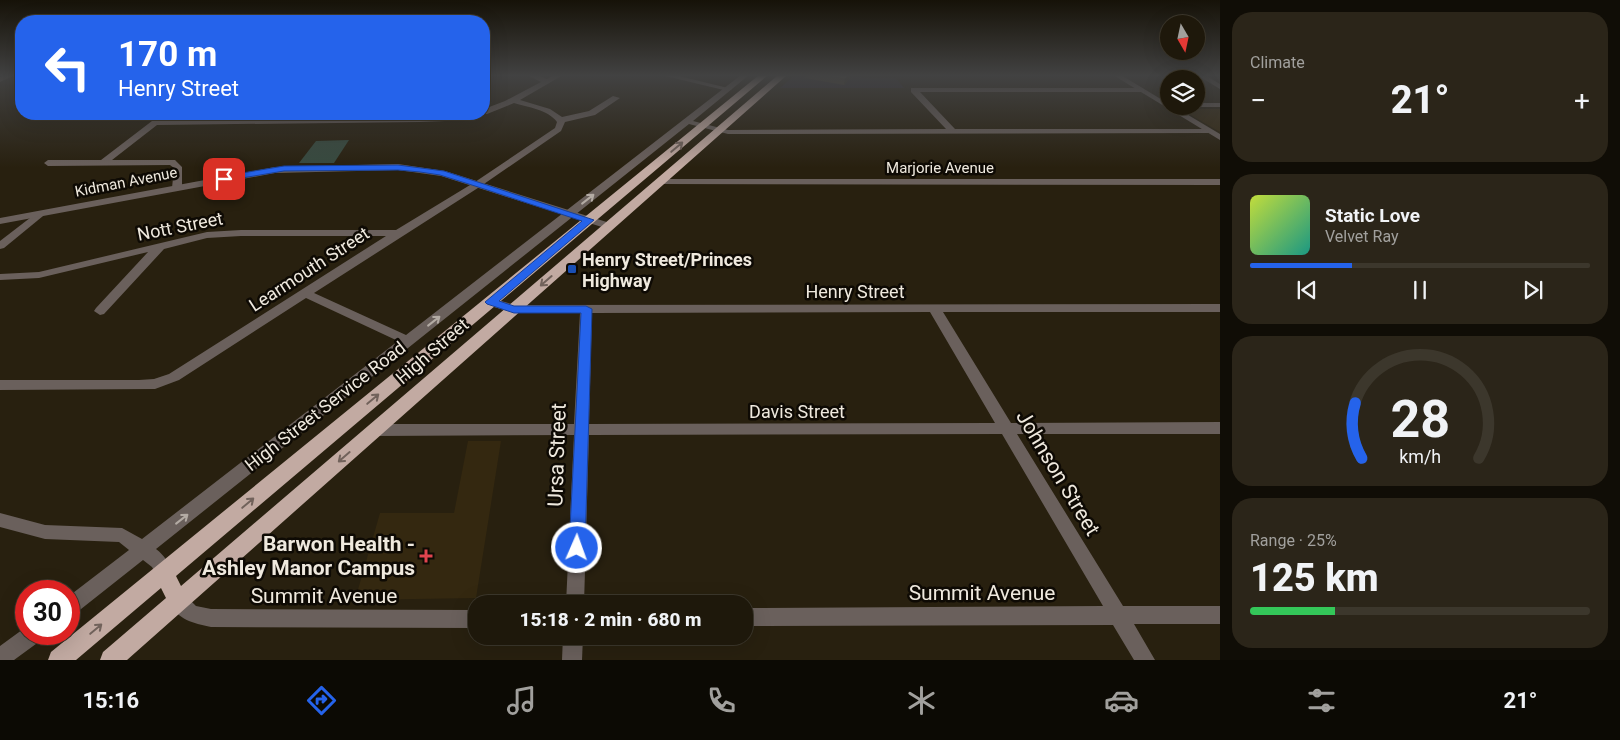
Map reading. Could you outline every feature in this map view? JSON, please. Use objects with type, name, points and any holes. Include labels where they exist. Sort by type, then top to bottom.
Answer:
[{"type":"highway","name":"High Street","points":[[58,660],[726,106]]},
{"type":"highway","name":"High Street","points":[[111,660],[748,106]]},
{"type":"highway","points":[[164,572],[178,601]]},
{"type":"street","points":[[533,106],[547,110],[561,120],[592,114],[604,106]]},
{"type":"street","name":"High Street Service Road","points":[[80,598],[708,106]]},
{"type":"street","points":[[929,106],[952,131]]},
{"type":"street","points":[[1183,115],[1220,138]]},
{"type":"street","points":[[104,162],[158,120]]},
{"type":"street","points":[[155,123],[280,120]]},
{"type":"street","name":"Learmouth Street","points":[[0,385],[138,385],[165,381],[183,372],[398,233],[478,184],[551,135],[558,129],[561,120]]},
{"type":"street","points":[[688,122],[728,132],[1208,131]]},
{"type":"street","points":[[48,162],[172,162],[178,166],[176,188]]},
{"type":"street","name":"Kidman Avenue","points":[[0,221],[259,172],[296,168],[420,169],[442,173],[609,226]]},
{"type":"street","name":"Marjorie Avenue","points":[[660,182],[1220,182]]},
{"type":"street","points":[[0,246],[39,214]]},
{"type":"street","name":"Nott Street","points":[[0,277],[40,275],[160,246],[221,234],[398,233]]},
{"type":"street","points":[[100,310],[160,246]]},
{"type":"street","points":[[305,293],[408,341]]},
{"type":"street","name":"Henry Street","points":[[491,302],[514,309],[1220,308]]},
{"type":"street","name":"Johnson Street","points":[[934,308],[1146,660]]},
{"type":"street","name":"Ursa Street","points":[[575,595],[586,309]]},
{"type":"street","name":"Davis Street","points":[[375,430],[1220,428]]},
{"type":"street","points":[[0,520],[45,532],[118,534],[130,539],[144,549],[158,561],[164,572]]},
{"type":"street","name":"Summit Avenue","points":[[178,601],[191,614],[219,619],[468,618]]},
{"type":"street","name":"Summit Avenue","points":[[753,617],[1220,615]]},
{"type":"street","points":[[4,655],[18,645]]},
{"type":"street","points":[[572,660],[573,645]]},
{"type":"shaded area","points":[[1205,109],[1220,109],[1220,132],[1191,115],[1205,115]]},
{"type":"shaded area","name":"Barwon Health - Ashley Manor Campus","points":[[468,441],[501,441],[476,595],[468,595],[468,598],[355,600],[380,513],[454,513]]},
{"type":"green space","points":[[349,140],[334,163],[299,163],[316,141]]},
{"type":"place","name":"Henry Street/Princes Highway","points":[[572,269]]},
{"type":"place","name":"Barwon Health - Ashley Manor Campus","points":[[426,556]]},
{"type":"route","points":[[224,179],[284,168],[420,169],[442,173],[589,220],[491,302],[514,309],[586,309],[577,548]]}]
